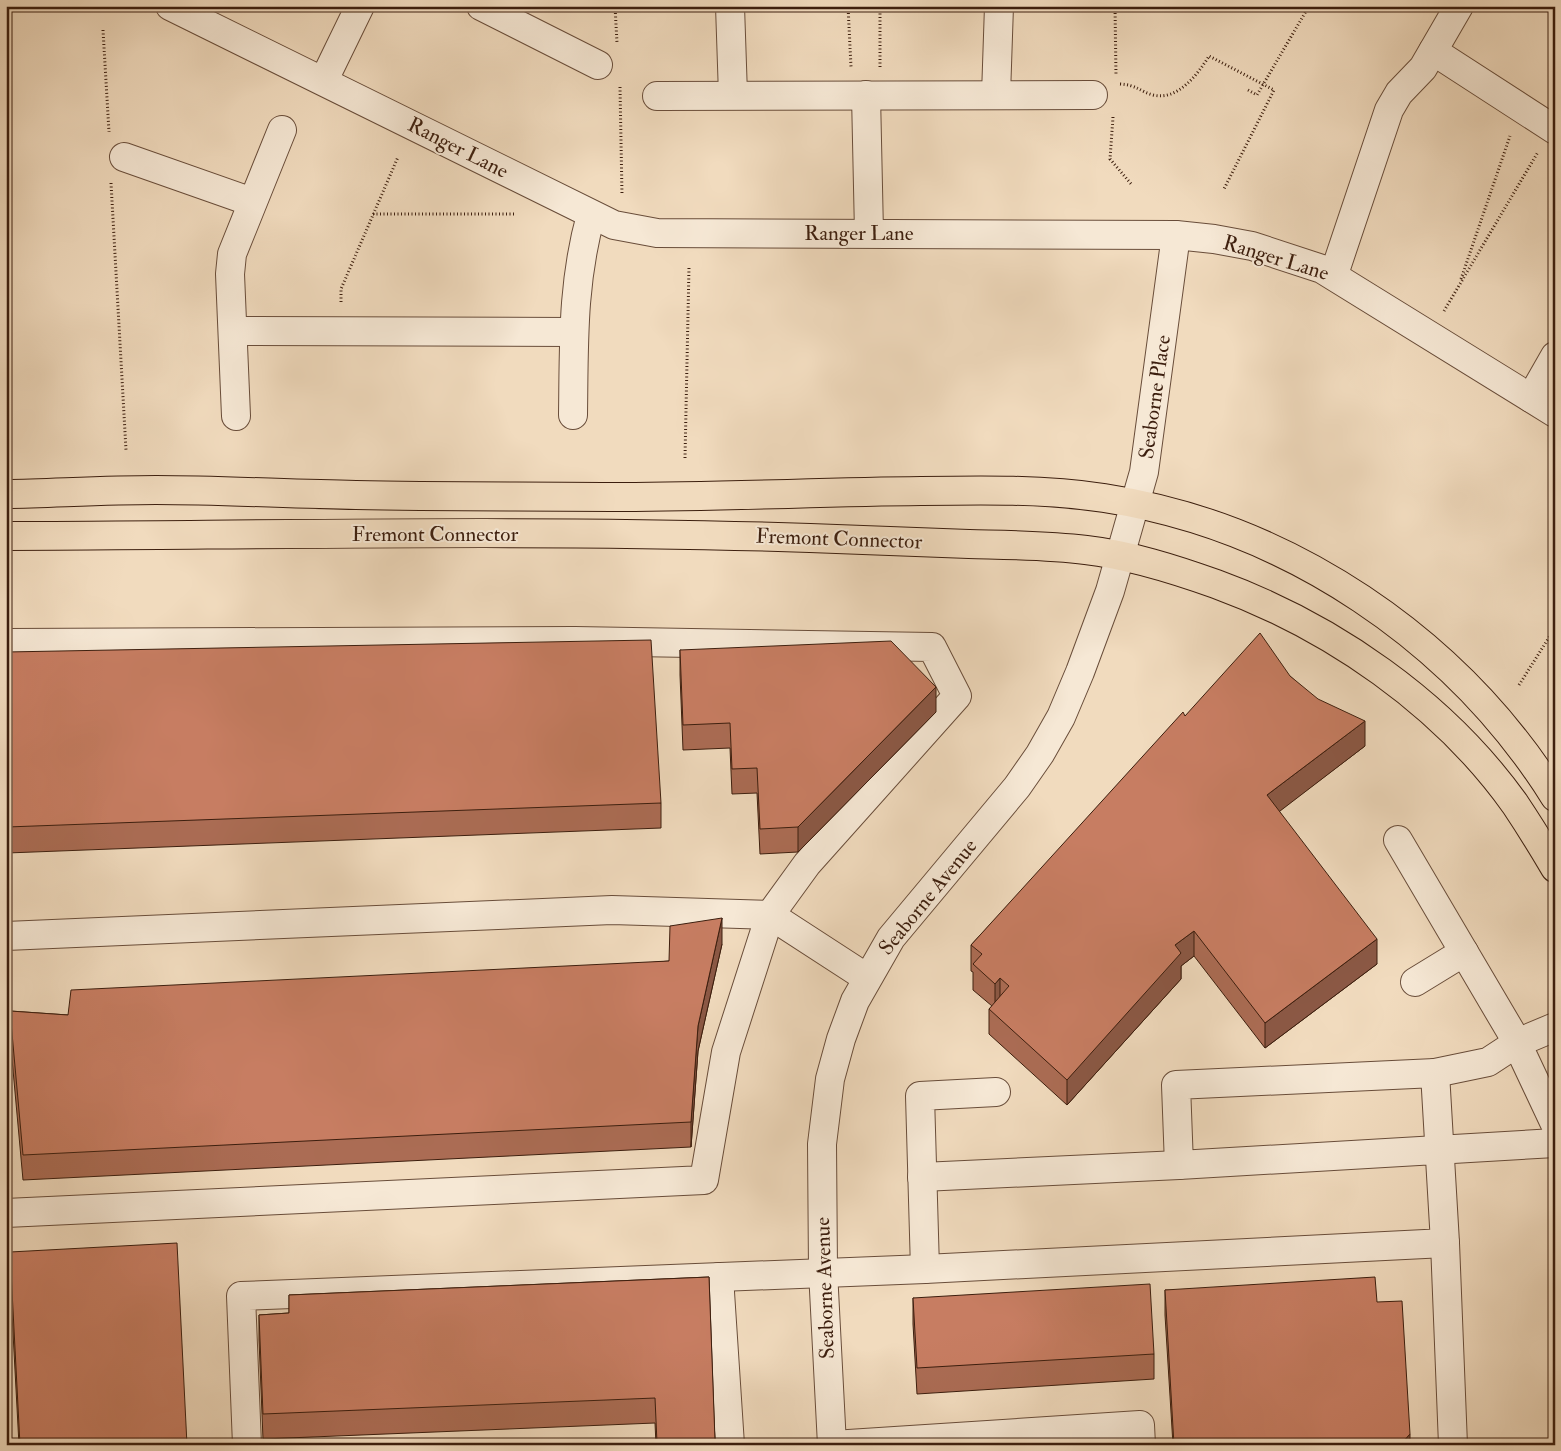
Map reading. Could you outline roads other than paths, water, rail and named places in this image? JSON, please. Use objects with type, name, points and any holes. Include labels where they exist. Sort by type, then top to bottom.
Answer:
[{"type":"main road","name":"Fremont Connector","points":[[6,494],[155,490],[370,496],[655,497],[989,490],[1074,494],[1136,504],[1191,518],[1271,547],[1308,566],[1377,610],[1444,663],[1473,693],[1512,737],[1555,797]]},
{"type":"main road","name":"Fremont Connector","points":[[6,536],[376,533],[710,536],[1050,546],[1122,556],[1208,581],[1256,600],[1329,638],[1365,660],[1431,712],[1466,746],[1513,802],[1555,868]]},
{"type":"street","name":"Ranger Lane","points":[[170,6],[324,80],[591,215],[628,229],[657,233],[1176,235],[1252,246],[1334,274],[1555,413]]},
{"type":"street","points":[[324,80],[360,6]]},
{"type":"street","points":[[730,6],[733,95]]},
{"type":"street","points":[[996,95],[999,6]]},
{"type":"street","points":[[1334,274],[1389,110],[1400,93],[1423,68],[1459,6]]},
{"type":"street","points":[[491,8],[608,73]]},
{"type":"street","points":[[1433,51],[1553,129]]},
{"type":"street","points":[[657,96],[996,95],[1104,90]]},
{"type":"street","points":[[866,95],[869,233]]},
{"type":"street","points":[[236,416],[232,331],[232,254],[282,130]]},
{"type":"street","points":[[115,157],[252,202]]},
{"type":"street","points":[[573,415],[574,332],[578,268],[591,215]]},
{"type":"street","name":"Seaborne Place","points":[[1122,556],[1151,436],[1176,235]]},
{"type":"street","points":[[232,331],[574,332]]},
{"type":"street","points":[[1531,398],[1555,356]]},
{"type":"street","name":"Seaborne Avenue","points":[[832,1445],[823,1271],[821,1173],[824,1115],[830,1079],[841,1039],[855,1001],[867,978],[902,924],[1017,787],[1040,754],[1061,717],[1080,672],[1122,556]]},
{"type":"street","points":[[6,643],[575,641],[932,647],[957,696],[807,864],[770,915],[726,1052],[704,1180],[6,1212]]},
{"type":"street","points":[[1398,840],[1517,1043],[1555,1124]]},
{"type":"street","points":[[6,936],[612,910],[770,915],[867,978]]},
{"type":"street","points":[[1415,982],[1464,952]]},
{"type":"street","points":[[1180,1165],[1176,1085],[1435,1073],[1488,1062],[1517,1043],[1555,1027]]},
{"type":"street","points":[[1435,1073],[1438,1151],[1445,1243],[1453,1445]]},
{"type":"street","points":[[925,1269],[920,1096],[996,1092]]},
{"type":"street","points":[[922,1177],[1180,1165],[1555,1143]]},
{"type":"street","points":[[247,1445],[240,1296],[719,1277],[823,1271],[925,1269],[1445,1243]]},
{"type":"street","points":[[719,1277],[730,1445]]},
{"type":"street","points":[[832,1445],[1140,1425],[1141,1445]]}]
